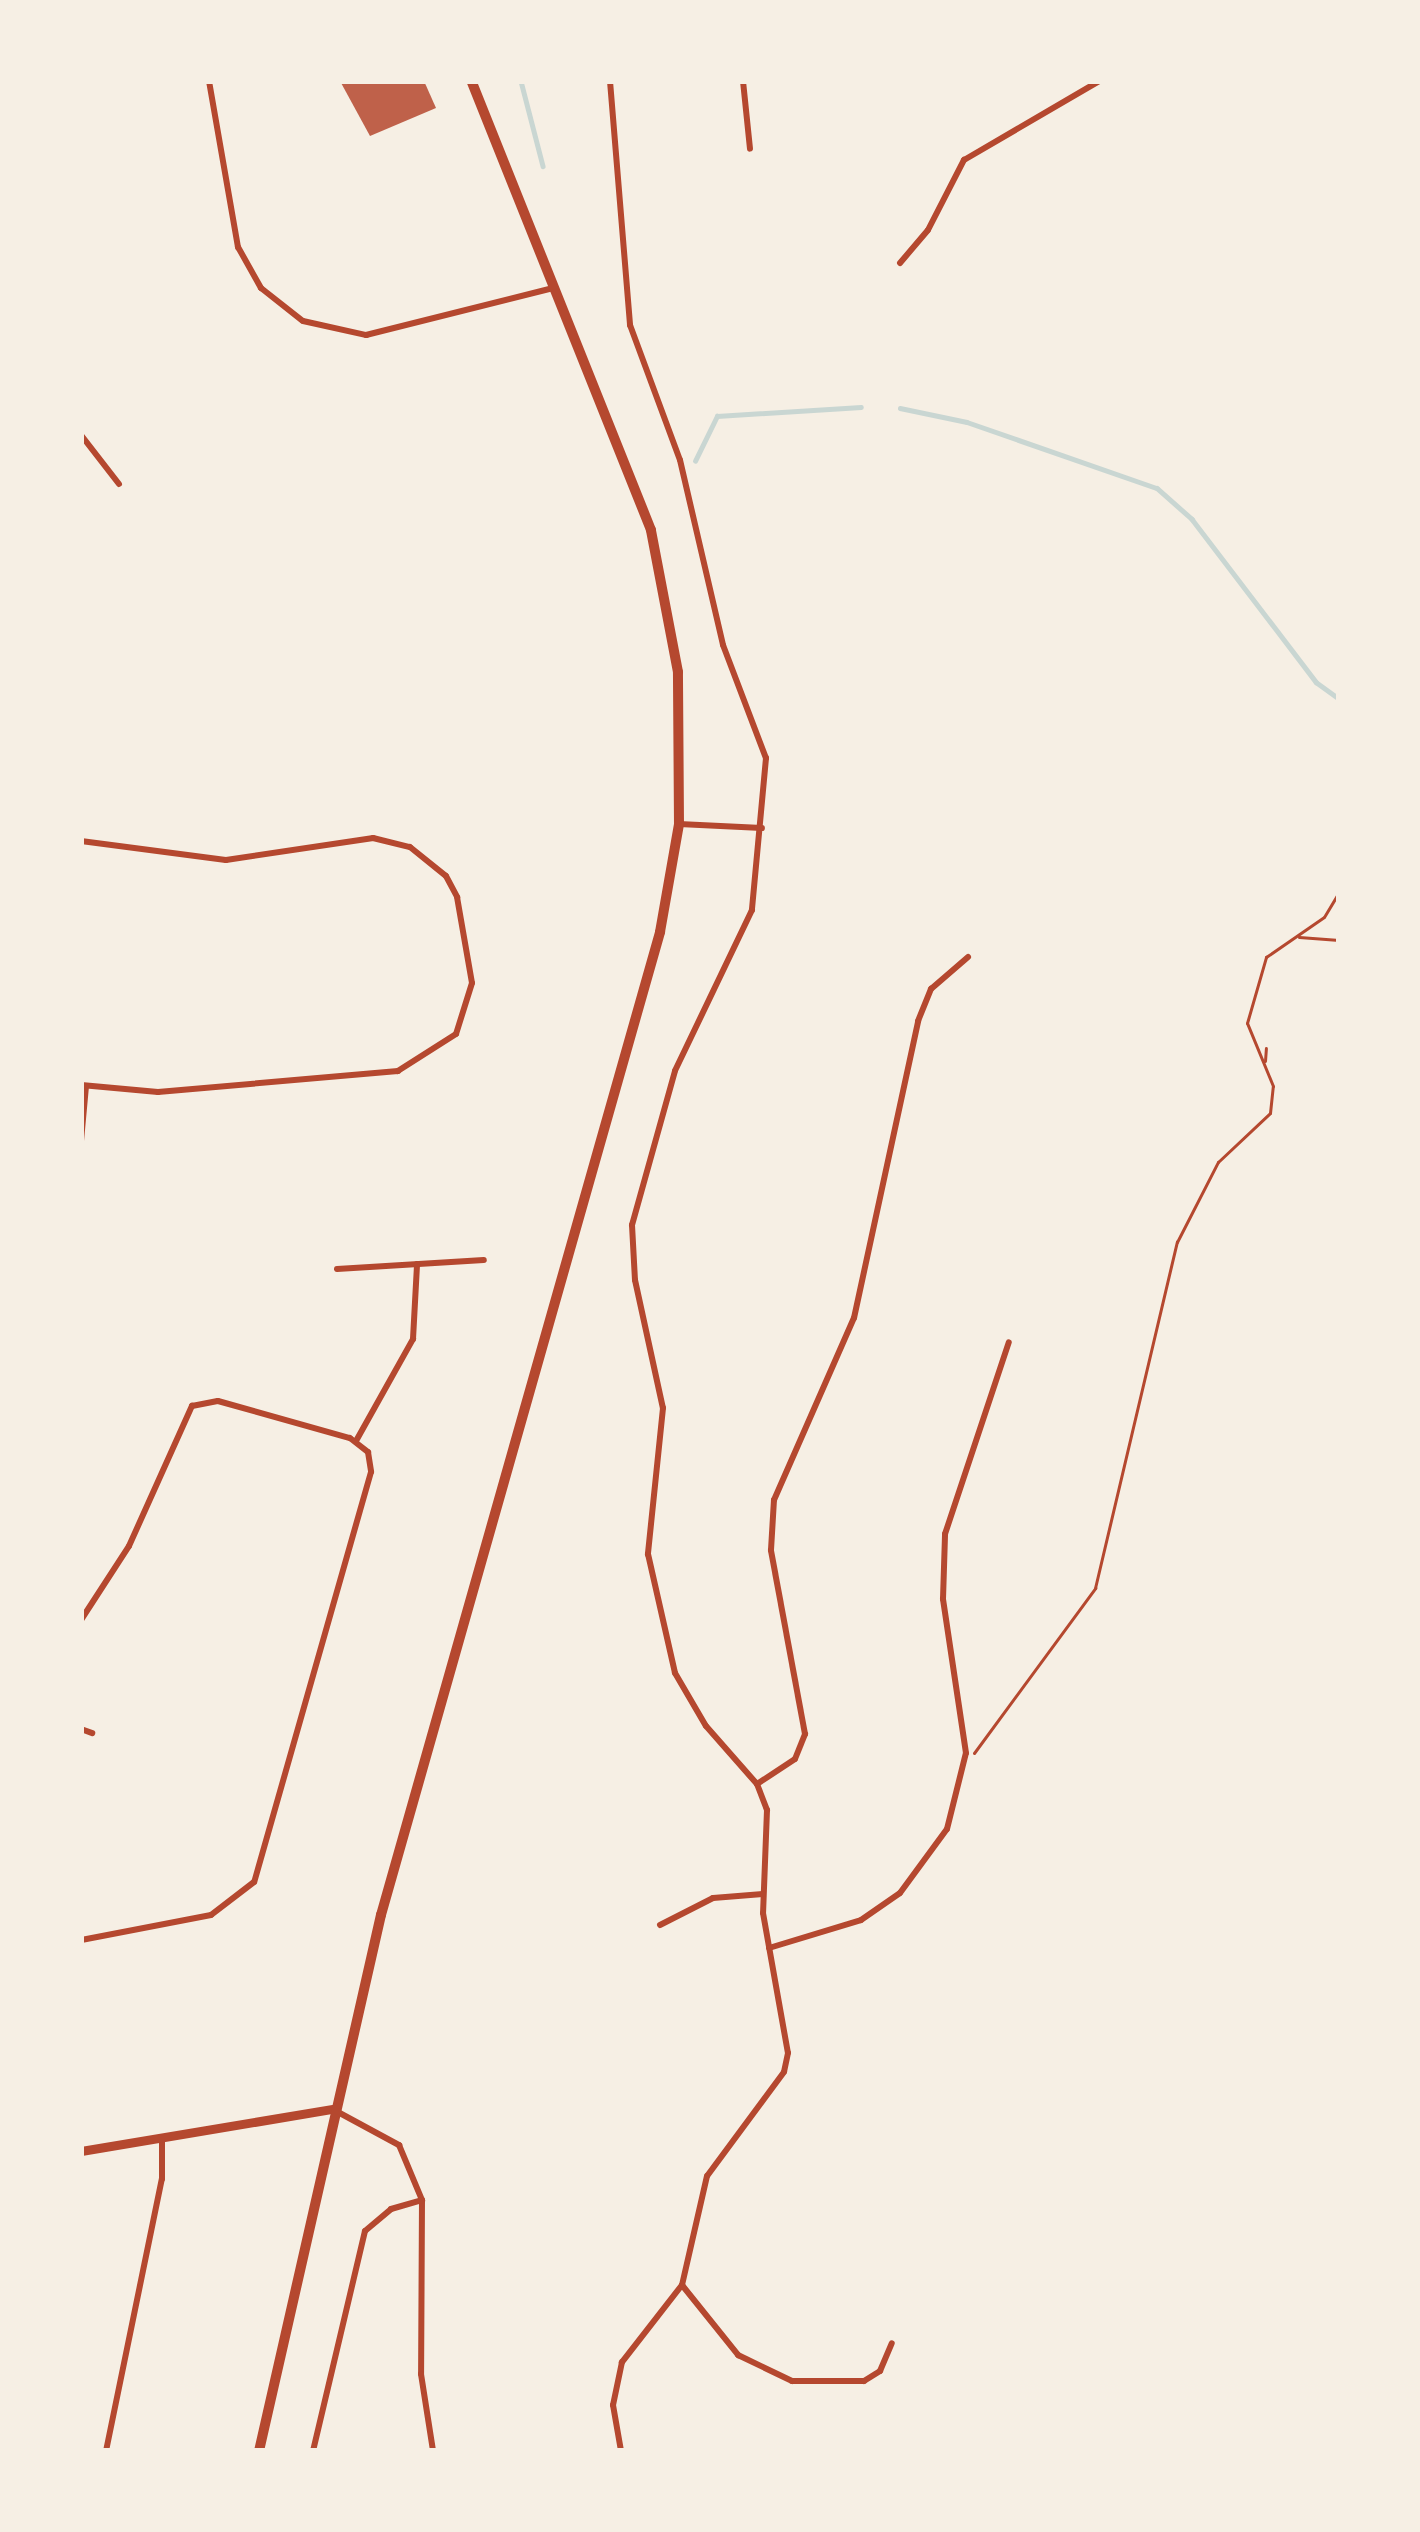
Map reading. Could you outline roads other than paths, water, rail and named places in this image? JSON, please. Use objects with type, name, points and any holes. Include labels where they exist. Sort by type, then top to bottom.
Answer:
[{"type":"main road","points":[[259,2451],[381,1915],[660,932],[679,824],[679,686],[662,572],[631,470],[471,81]]},
{"type":"main road","points":[[81,2151],[333,2110]]},
{"type":"street","points":[[209,81],[238,247],[261,288],[303,321],[366,335],[557,287]]},
{"type":"street","points":[[610,81],[623,293],[680,460],[723,645],[760,727],[762,828],[752,910],[675,1070],[637,1198],[632,1252],[661,1377],[663,1436],[646,1535],[665,1644],[689,1701],[757,1784],[770,1836],[763,1894],[769,1948],[787,2032],[784,2072],[706,2176],[682,2284],[635,2342],[614,2383],[621,2451]]},
{"type":"street","points":[[742,81],[750,149]]},
{"type":"street","points":[[900,263],[928,230],[964,160],[1099,81]]},
{"type":"street","points":[[81,435],[119,484]]},
{"type":"street","points":[[679,824],[762,828]]},
{"type":"street","points":[[81,841],[226,860],[355,839],[410,847],[430,859],[457,896],[472,982],[456,1034],[398,1071],[158,1092],[83,1086],[81,1141]]},
{"type":"street","points":[[757,1784],[795,1759],[805,1734],[771,1550],[774,1500],[854,1318],[918,1021],[931,989],[968,957]]},
{"type":"street","points":[[337,1268],[484,1260]]},
{"type":"street","points":[[356,1441],[413,1339],[417,1264]]},
{"type":"street","points":[[769,1948],[860,1920],[900,1894],[947,1829],[966,1753],[942,1558],[950,1507],[1009,1342]]},
{"type":"street","points":[[81,1620],[113,1576],[182,1419],[200,1402],[356,1441],[368,1452],[371,1472],[254,1882],[211,1915],[81,1940]]},
{"type":"street","points":[[81,1729],[92,1733]]},
{"type":"street","points":[[660,1924],[712,1898],[763,1894]]},
{"type":"street","points":[[333,2110],[400,2145],[422,2200],[422,2374],[434,2451]]},
{"type":"street","points":[[106,2451],[162,2179],[161,2135]]},
{"type":"street","points":[[313,2451],[365,2230],[391,2209],[422,2200]]},
{"type":"street","points":[[682,2284],[738,2354],[792,2381],[864,2380],[880,2371],[892,2343]]},
{"type":"waterway","points":[[521,81],[543,166]]},
{"type":"waterway","points":[[695,461],[717,416],[861,407]]},
{"type":"waterway","points":[[900,408],[967,422],[1157,488],[1192,519],[1316,682],[1339,699]]}]
